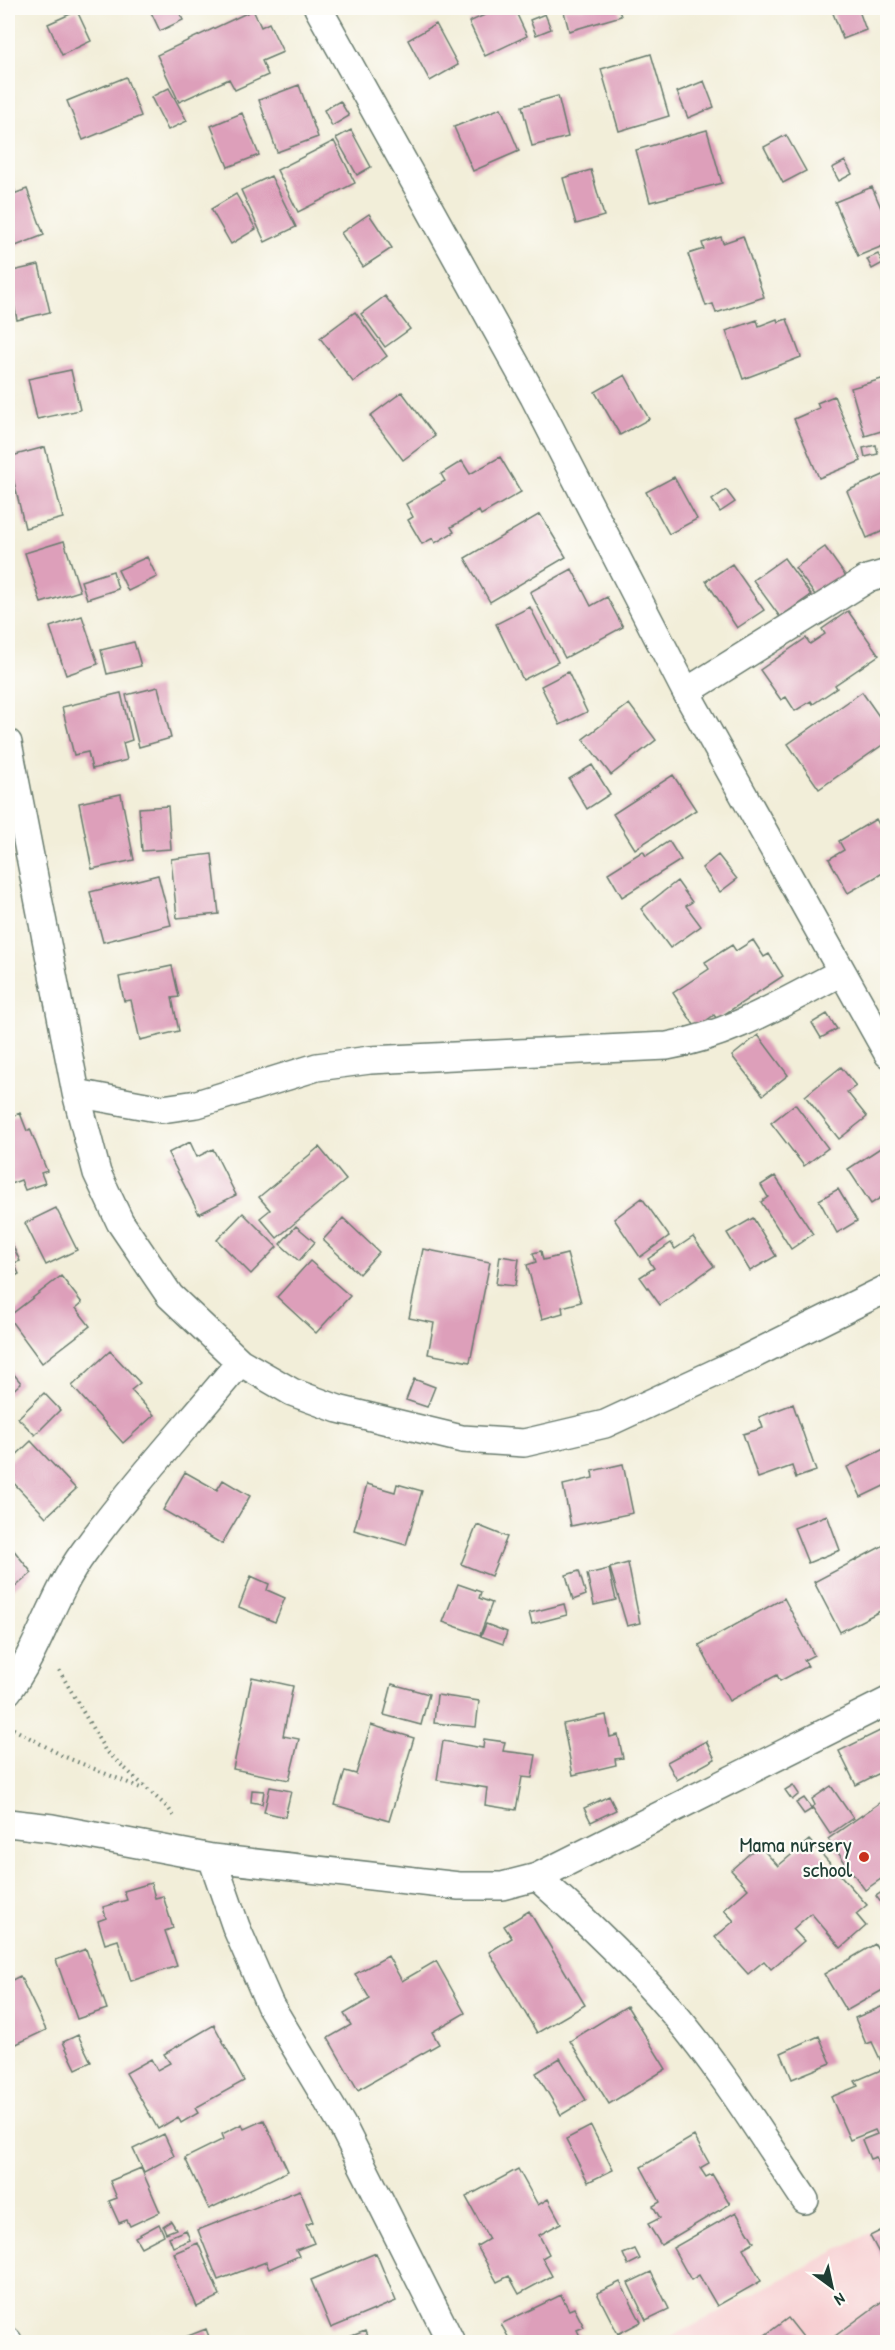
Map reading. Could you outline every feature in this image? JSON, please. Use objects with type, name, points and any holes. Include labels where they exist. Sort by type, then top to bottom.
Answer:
[{"type":"street","points":[[318,8],[534,397],[686,692],[888,1054]]},
{"type":"street","points":[[686,692],[867,579],[888,573]]},
{"type":"street","points":[[8,743],[76,1093],[97,1173],[120,1222],[171,1296],[240,1362],[292,1392],[338,1409],[462,1440],[524,1443],[605,1424],[743,1360],[888,1288]]},
{"type":"street","points":[[76,1093],[162,1109],[197,1104],[317,1067],[370,1060],[667,1046],[699,1041],[736,1027],[842,972]]},
{"type":"street","points":[[8,1691],[40,1637],[59,1593],[83,1553],[240,1362]]},
{"type":"street","points":[[8,1823],[52,1828],[212,1858],[459,1886],[502,1886],[537,1877],[888,1701]]},
{"type":"street","points":[[212,1858],[236,1927],[270,2005],[342,2125],[451,2343]]},
{"type":"street","points":[[537,1877],[601,1933],[672,2010],[721,2074],[806,2200]]},
{"type":"path","points":[[40,1637],[105,1750],[169,1809],[183,1833],[179,1852]]},
{"type":"path","points":[[8,1726],[63,1756],[147,1791]]},
{"type":"shaded area","points":[[887,2224],[887,2342],[662,2342]]},
{"type":"building","points":[[149,8],[177,8],[183,20],[160,31]]},
{"type":"building","points":[[500,8],[514,8],[527,36],[485,56],[469,22]]},
{"type":"building","points":[[563,8],[618,8],[621,16],[569,31]]},
{"type":"building","points":[[831,8],[858,8],[866,30],[843,39]]},
{"type":"building","points":[[253,10],[261,27],[269,23],[283,52],[262,61],[268,75],[235,90],[229,79],[179,102],[157,55]]},
{"type":"building","points":[[77,11],[91,41],[62,55],[48,24]]},
{"type":"building","points":[[545,14],[551,29],[536,35],[530,20]]},
{"type":"building","points":[[436,24],[458,65],[430,81],[408,40]]},
{"type":"building","points":[[651,54],[669,116],[619,131],[601,69]]},
{"type":"building","points":[[126,77],[141,116],[83,140],[67,101]]},
{"type":"building","points":[[704,81],[714,107],[688,118],[677,92]]},
{"type":"building","points":[[299,85],[318,137],[277,152],[259,100]]},
{"type":"building","points":[[169,88],[187,121],[168,130],[151,97]]},
{"type":"building","points":[[558,96],[568,137],[532,146],[522,106]]},
{"type":"building","points":[[340,101],[349,116],[332,126],[324,110]]},
{"type":"building","points":[[501,108],[519,151],[473,171],[454,127]]},
{"type":"building","points":[[242,113],[259,155],[228,167],[211,126]]},
{"type":"building","points":[[351,130],[371,167],[357,175],[336,138]]},
{"type":"building","points":[[707,130],[722,183],[650,202],[636,150]]},
{"type":"building","points":[[786,135],[806,171],[783,183],[764,147]]},
{"type":"building","points":[[334,141],[355,183],[298,212],[277,170]]},
{"type":"building","points":[[845,161],[852,174],[839,181],[832,168]]},
{"type":"building","points":[[591,170],[604,216],[576,224],[563,178]]},
{"type":"building","points":[[8,174],[15,191],[8,194]]},
{"type":"building","points":[[271,176],[296,227],[265,242],[241,190]]},
{"type":"building","points":[[872,187],[888,224],[888,244],[858,256],[835,202]]},
{"type":"building","points":[[27,189],[44,235],[8,249],[8,196]]},
{"type":"building","points":[[236,194],[256,229],[231,244],[211,209]]},
{"type":"building","points":[[369,214],[392,248],[363,267],[341,233]]},
{"type":"building","points":[[743,236],[764,297],[716,313],[713,304],[706,306],[688,254],[704,249],[702,243],[721,237],[723,243]]},
{"type":"building","points":[[878,254],[883,263],[872,269],[867,259]]},
{"type":"building","points":[[39,265],[50,312],[17,320],[8,272]]},
{"type":"building","points":[[385,296],[410,329],[385,347],[361,314]]},
{"type":"building","points":[[355,312],[387,356],[353,382],[320,338]]},
{"type":"building","points":[[777,319],[778,322],[787,319],[801,357],[743,379],[726,331],[757,320],[759,326]]},
{"type":"building","points":[[71,370],[80,410],[37,419],[28,379]]},
{"type":"building","points":[[625,375],[649,419],[620,435],[595,392]]},
{"type":"building","points":[[885,378],[888,429],[865,436],[851,388]]},
{"type":"building","points":[[402,392],[435,436],[403,460],[370,416]]},
{"type":"building","points":[[834,396],[861,461],[819,478],[794,419],[819,408],[817,403]]},
{"type":"building","points":[[876,445],[878,454],[865,457],[863,448]]},
{"type":"building","points":[[45,447],[63,518],[25,528],[8,457]]},
{"type":"building","points":[[500,457],[521,492],[481,515],[479,511],[451,527],[454,532],[435,543],[433,538],[422,544],[408,520],[413,517],[406,504],[445,481],[441,474],[462,461],[470,474]]},
{"type":"building","points":[[888,473],[888,529],[867,538],[847,491]]},
{"type":"building","points":[[674,477],[697,519],[669,534],[646,492]]},
{"type":"building","points":[[726,490],[735,502],[720,512],[712,500]]},
{"type":"building","points":[[540,514],[566,557],[490,602],[465,558]]},
{"type":"building","points":[[64,541],[80,591],[41,603],[25,553]]},
{"type":"building","points":[[825,547],[847,578],[818,599],[795,568]]},
{"type":"building","points":[[147,557],[157,577],[128,591],[118,570]]},
{"type":"building","points":[[784,558],[811,595],[780,617],[753,580]]},
{"type":"building","points":[[732,564],[764,610],[737,628],[706,581]]},
{"type":"building","points":[[572,569],[591,606],[607,597],[623,627],[565,658],[530,592]]},
{"type":"building","points":[[113,571],[118,589],[87,599],[81,581]]},
{"type":"building","points":[[530,607],[558,662],[523,680],[496,624]]},
{"type":"building","points":[[848,611],[879,655],[835,685],[837,688],[813,704],[811,701],[795,711],[786,697],[781,700],[760,670],[806,638],[810,644],[825,634],[822,629]]},
{"type":"building","points":[[82,616],[98,664],[66,675],[50,627]]},
{"type":"building","points":[[134,642],[141,666],[107,674],[101,650]]},
{"type":"building","points":[[568,672],[587,712],[560,725],[541,686]]},
{"type":"building","points":[[158,687],[171,738],[139,747],[126,695]]},
{"type":"building","points":[[862,692],[888,729],[888,741],[819,789],[788,744]]},
{"type":"building","points":[[121,693],[132,740],[123,743],[127,760],[92,769],[88,752],[74,755],[62,707]]},
{"type":"building","points":[[629,704],[656,740],[611,775],[583,739]]},
{"type":"building","points":[[592,765],[610,794],[587,809],[569,779]]},
{"type":"building","points":[[673,775],[696,810],[635,849],[613,814]]},
{"type":"building","points":[[121,794],[134,860],[92,869],[79,803]]},
{"type":"building","points":[[168,806],[171,849],[142,851],[139,808]]},
{"type":"building","points":[[876,819],[881,828],[888,824],[888,870],[848,893],[829,859],[844,850],[839,841]]},
{"type":"building","points":[[669,841],[681,860],[622,897],[608,873],[643,851],[646,856]]},
{"type":"building","points":[[212,854],[219,914],[177,918],[171,859]]},
{"type":"building","points":[[718,855],[737,879],[720,892],[702,868]]},
{"type":"building","points":[[158,875],[171,925],[103,942],[90,892]]},
{"type":"building","points":[[677,881],[692,902],[686,906],[701,926],[670,948],[641,909]]},
{"type":"building","points":[[753,940],[764,957],[769,954],[783,976],[717,1019],[714,1015],[696,1028],[673,993],[709,969],[705,962],[732,945],[736,951]]},
{"type":"building","points":[[172,966],[179,997],[172,998],[179,1031],[140,1040],[131,1000],[124,1001],[119,977]]},
{"type":"building","points":[[827,1014],[837,1029],[821,1038],[812,1023]]},
{"type":"building","points":[[758,1035],[788,1075],[763,1095],[732,1056]]},
{"type":"building","points":[[841,1067],[856,1086],[847,1092],[867,1117],[839,1139],[805,1096]]},
{"type":"building","points":[[795,1104],[828,1148],[804,1166],[771,1123]]},
{"type":"building","points":[[20,1113],[27,1131],[30,1129],[47,1171],[41,1173],[45,1183],[25,1190],[21,1180],[8,1185],[8,1118]]},
{"type":"building","points":[[190,1142],[197,1157],[213,1149],[236,1195],[199,1214],[168,1153]]},
{"type":"building","points":[[888,1143],[888,1193],[871,1204],[848,1169]]},
{"type":"building","points":[[319,1147],[346,1180],[277,1238],[260,1218],[270,1210],[259,1197]]},
{"type":"building","points":[[775,1176],[813,1234],[791,1249],[761,1202],[768,1197],[761,1185]]},
{"type":"building","points":[[838,1189],[857,1221],[837,1233],[819,1200]]},
{"type":"building","points":[[642,1198],[669,1236],[640,1257],[614,1219]]},
{"type":"building","points":[[56,1208],[77,1250],[46,1265],[25,1223]]},
{"type":"building","points":[[243,1213],[277,1247],[251,1274],[217,1240]]},
{"type":"building","points":[[343,1218],[379,1252],[359,1274],[323,1240]]},
{"type":"building","points":[[753,1218],[776,1256],[750,1271],[727,1233]]},
{"type":"building","points":[[296,1226],[315,1242],[299,1261],[280,1244]]},
{"type":"building","points":[[693,1237],[714,1266],[660,1305],[640,1277],[654,1268],[648,1259],[671,1243],[675,1249]]},
{"type":"building","points":[[11,1242],[20,1261],[14,1263],[19,1274],[8,1280],[8,1245]]},
{"type":"building","points":[[423,1249],[490,1262],[470,1362],[428,1354],[434,1323],[409,1318]]},
{"type":"building","points":[[541,1251],[543,1260],[567,1254],[581,1302],[562,1307],[563,1313],[542,1319],[527,1265],[536,1262],[533,1253]]},
{"type":"building","points":[[500,1256],[519,1259],[515,1286],[496,1284]]},
{"type":"building","points":[[310,1261],[350,1296],[316,1333],[277,1297]]},
{"type":"building","points":[[61,1276],[82,1303],[76,1308],[90,1326],[42,1363],[8,1317]]},
{"type":"building","points":[[110,1351],[140,1383],[131,1390],[154,1415],[123,1443],[72,1386]]},
{"type":"building","points":[[8,1367],[21,1383],[8,1395]]},
{"type":"building","points":[[414,1379],[435,1387],[427,1407],[406,1400]]},
{"type":"building","points":[[44,1393],[60,1410],[35,1435],[18,1418]]},
{"type":"building","points":[[793,1404],[816,1471],[796,1478],[792,1466],[758,1478],[743,1434],[763,1428],[759,1417]]},
{"type":"building","points":[[31,1441],[76,1489],[46,1517],[8,1477],[8,1463]]},
{"type":"building","points":[[888,1447],[888,1484],[861,1497],[847,1467]]},
{"type":"building","points":[[623,1464],[633,1513],[571,1526],[563,1485],[593,1478],[592,1471]]},
{"type":"building","points":[[185,1472],[217,1490],[223,1480],[250,1496],[222,1544],[163,1510]]},
{"type":"building","points":[[367,1484],[395,1492],[397,1484],[422,1491],[406,1545],[354,1530]]},
{"type":"building","points":[[827,1515],[840,1550],[808,1563],[794,1528]]},
{"type":"building","points":[[477,1525],[507,1537],[491,1576],[461,1564]]},
{"type":"building","points":[[8,1543],[32,1573],[8,1593]]},
{"type":"building","points":[[888,1543],[888,1607],[840,1632],[814,1582]]},
{"type":"building","points":[[628,1563],[640,1623],[627,1626],[610,1568]]},
{"type":"building","points":[[609,1569],[616,1600],[594,1605],[587,1574]]},
{"type":"building","points":[[579,1571],[586,1595],[573,1600],[566,1575]]},
{"type":"building","points":[[251,1576],[269,1584],[267,1590],[285,1598],[275,1622],[239,1607]]},
{"type":"building","points":[[458,1584],[481,1592],[479,1598],[492,1603],[480,1635],[443,1622]]},
{"type":"building","points":[[784,1598],[814,1655],[804,1660],[808,1666],[780,1681],[777,1675],[729,1701],[699,1645]]},
{"type":"building","points":[[564,1604],[567,1615],[532,1624],[529,1613]]},
{"type":"building","points":[[486,1624],[507,1632],[503,1644],[481,1636]]},
{"type":"building","points":[[252,1677],[293,1686],[283,1736],[299,1739],[289,1780],[233,1769]]},
{"type":"building","points":[[392,1684],[429,1694],[421,1725],[384,1715]]},
{"type":"building","points":[[437,1695],[479,1701],[476,1727],[434,1723]]},
{"type":"building","points":[[606,1715],[610,1737],[618,1735],[623,1758],[615,1759],[616,1765],[573,1775],[563,1724]]},
{"type":"building","points":[[371,1725],[414,1738],[389,1821],[335,1805],[345,1771],[356,1774]]},
{"type":"building","points":[[888,1727],[888,1769],[856,1785],[839,1751]]},
{"type":"building","points":[[484,1739],[505,1742],[503,1751],[536,1755],[532,1778],[522,1777],[516,1810],[485,1805],[487,1788],[437,1780],[443,1741],[483,1748]]},
{"type":"building","points":[[706,1741],[715,1759],[677,1780],[667,1762]]},
{"type":"building","points":[[793,1785],[799,1794],[792,1800],[785,1790]]},
{"type":"building","points":[[831,1786],[853,1818],[830,1834],[812,1807],[815,1805],[812,1799]]},
{"type":"building","points":[[270,1787],[291,1791],[285,1817],[264,1812]]},
{"type":"building","points":[[252,1790],[264,1791],[262,1804],[251,1802]]},
{"type":"building","points":[[609,1796],[616,1810],[591,1822],[584,1808]]},
{"type":"building","name":"Mama nursery school","points":[[888,1797],[888,1874],[865,1890],[828,1839]]},
{"type":"building","points":[[804,1798],[812,1809],[804,1814],[796,1803]]},
{"type":"building","points":[[809,1840],[867,1905],[856,1914],[866,1926],[841,1948],[811,1913],[793,1929],[804,1941],[771,1969],[764,1961],[748,1974],[715,1937],[734,1921],[724,1910],[748,1889],[731,1870],[759,1845],[778,1866]]},
{"type":"building","points":[[151,1883],[155,1898],[163,1896],[173,1928],[165,1931],[177,1966],[131,1981],[118,1940],[105,1944],[98,1921],[106,1918],[103,1907],[127,1900],[124,1891]]},
{"type":"building","points":[[888,1888],[888,1912],[876,1896]]},
{"type":"building","points":[[529,1911],[585,2005],[537,2033],[489,1952],[512,1938],[504,1926]]},
{"type":"building","points":[[875,1944],[888,1965],[888,1987],[846,2011],[824,1974]]},
{"type":"building","points":[[86,1949],[107,2009],[77,2019],[56,1960]]},
{"type":"building","points":[[388,1956],[402,1981],[436,1961],[465,2013],[432,2032],[439,2044],[358,2090],[328,2038],[351,2025],[344,2014],[370,1999],[355,1974]]},
{"type":"building","points":[[20,1976],[46,2030],[8,2048],[8,1982]]},
{"type":"building","points":[[888,2004],[888,2058],[881,2061],[872,2042],[866,2044],[855,2018]]},
{"type":"building","points":[[627,2006],[666,2069],[609,2104],[570,2041]]},
{"type":"building","points":[[214,2025],[244,2081],[195,2108],[198,2113],[181,2123],[178,2117],[158,2129],[126,2073],[151,2059],[157,2070],[170,2063],[164,2054]]},
{"type":"building","points":[[78,2035],[91,2062],[76,2069],[63,2042]]},
{"type":"building","points":[[819,2036],[831,2063],[792,2079],[781,2053]]},
{"type":"building","points":[[560,2058],[586,2100],[561,2115],[536,2073]]},
{"type":"building","points":[[888,2067],[888,2171],[883,2173],[876,2157],[870,2159],[862,2140],[877,2134],[875,2130],[850,2140],[831,2097],[858,2086],[855,2081]]},
{"type":"building","points":[[264,2120],[288,2171],[209,2209],[185,2158],[224,2139],[222,2134],[242,2124],[244,2129]]},
{"type":"building","points":[[591,2126],[613,2170],[588,2182],[566,2139]]},
{"type":"building","points":[[164,2134],[174,2156],[144,2172],[133,2149]]},
{"type":"building","points":[[694,2136],[709,2163],[700,2168],[706,2177],[712,2174],[730,2204],[661,2245],[648,2224],[660,2218],[653,2206],[660,2202],[641,2167]]},
{"type":"building","points":[[141,2168],[160,2212],[130,2226],[127,2220],[119,2223],[109,2201],[117,2198],[110,2181]]},
{"type":"building","points":[[518,2169],[538,2205],[548,2199],[561,2223],[539,2235],[549,2254],[542,2258],[552,2276],[519,2294],[509,2276],[497,2282],[477,2246],[489,2239],[466,2197]]},
{"type":"building","points":[[300,2190],[313,2222],[306,2225],[314,2243],[296,2250],[299,2256],[269,2269],[266,2262],[218,2280],[198,2230]]},
{"type":"building","points":[[736,2212],[754,2242],[743,2248],[761,2281],[717,2306],[699,2275],[691,2280],[673,2248]]},
{"type":"building","points":[[171,2221],[176,2229],[166,2233],[163,2226]]},
{"type":"building","points":[[159,2224],[164,2235],[141,2247],[135,2237]]},
{"type":"building","points":[[888,2227],[888,2263],[885,2264],[870,2236]]},
{"type":"building","points":[[186,2230],[190,2240],[173,2247],[169,2237]]},
{"type":"building","points":[[198,2243],[220,2296],[197,2307],[174,2253]]},
{"type":"building","points":[[635,2249],[640,2259],[628,2265],[623,2254]]},
{"type":"building","points":[[376,2253],[396,2301],[331,2328],[311,2280]]},
{"type":"building","points":[[651,2272],[669,2309],[646,2320],[628,2283]]},
{"type":"building","points":[[620,2282],[641,2322],[618,2334],[597,2293]]},
{"type":"building","points":[[561,2295],[569,2310],[574,2308],[584,2327],[577,2330],[583,2342],[511,2342],[501,2324]]},
{"type":"building","points":[[888,2297],[888,2342],[827,2342]]},
{"type":"building","points":[[788,2318],[807,2342],[756,2342]]},
{"type":"building","points":[[206,2329],[211,2342],[182,2342],[180,2339]]},
{"type":"building","points":[[365,2331],[369,2342],[336,2342]]},
{"type":"place","name":"Mama nursery school","points":[[864,1857]]}]
